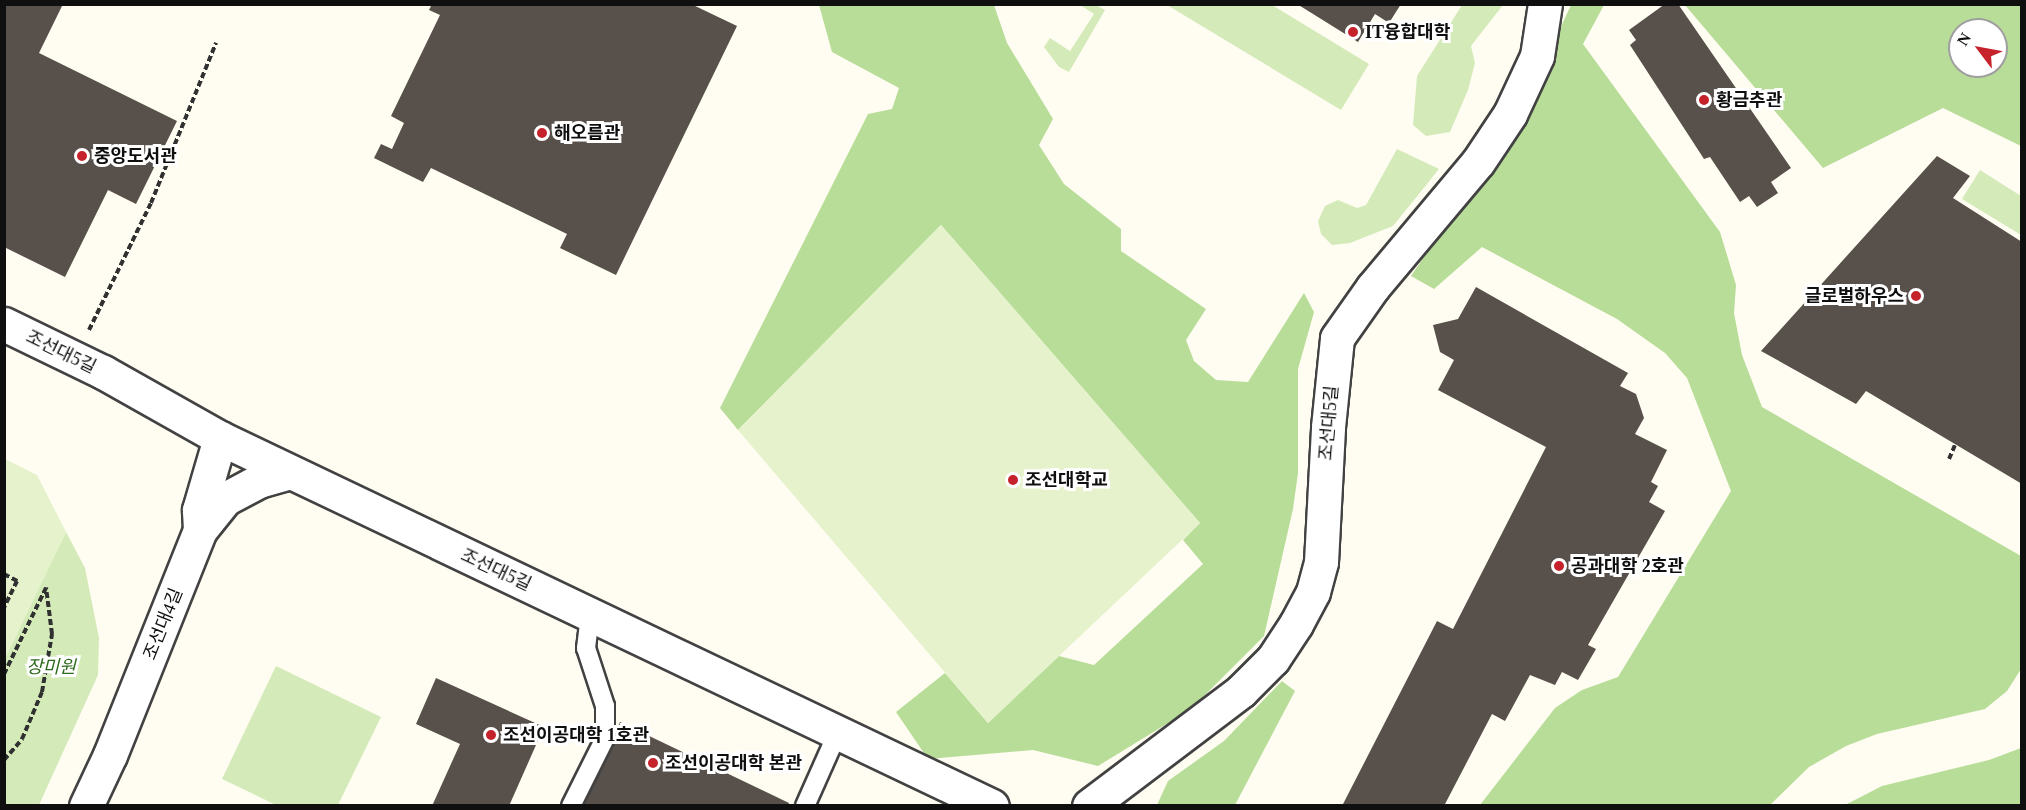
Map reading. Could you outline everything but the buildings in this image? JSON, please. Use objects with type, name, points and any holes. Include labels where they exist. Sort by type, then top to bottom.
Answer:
[{"type":"street","name":"조선대5길","points":[[1089,806],[1242,691],[1273,659],[1296,624],[1313,592],[1321,562],[1328,427],[1337,338],[1373,287],[1478,162],[1510,114],[1537,57],[1545,4]]},
{"type":"street","name":"조선대5길","points":[[4,324],[102,372],[220,438],[992,806]]},
{"type":"street","name":"조선대4길","points":[[86,806],[110,755],[200,530],[199,510],[220,438]]},
{"type":"street","points":[[200,530],[225,499],[259,481],[290,471]]},
{"type":"lane","points":[[571,806],[605,738],[605,706],[586,648],[590,614]]},
{"type":"lane","points":[[805,806],[838,732]]},
{"type":"path","points":[[79,325],[90,330],[95,320],[151,203],[216,43]]},
{"type":"path","points":[[1949,459],[1955,445]]},
{"type":"path","points":[[4,574],[17,580],[4,608]]},
{"type":"path","points":[[4,674],[46,587],[52,634],[42,692],[22,739],[4,760]]},
{"type":"green space","points":[[819,5],[994,5],[1007,43],[1053,119],[1039,145],[1064,184],[1121,229],[1121,251],[1206,309],[1186,340],[1194,361],[1216,380],[1248,382],[1304,293],[1314,312],[1298,369],[1298,473],[1293,509],[1264,636],[1191,709],[1098,766],[1033,750],[928,759],[896,712],[945,673],[988,723],[1059,656],[1094,665],[1203,564],[1183,540],[1200,523],[941,225],[738,430],[720,408],[868,114],[892,109],[899,88],[832,52]]},
{"type":"green space","points":[[1080,5],[1096,5],[1105,10],[1069,72],[1059,67],[1044,47],[1050,38],[1070,51],[1094,14]]},
{"type":"green space","points":[[1167,5],[1272,5],[1369,64],[1341,110]]},
{"type":"green space","points":[[1462,5],[1503,5],[1471,46],[1475,63],[1468,90],[1450,132],[1426,136],[1413,125],[1417,76]]},
{"type":"green space","points":[[1571,5],[1604,5],[1583,44],[1720,232],[1736,285],[1734,313],[1742,355],[1762,407],[2021,556],[2021,669],[2007,691],[1985,709],[1877,734],[1846,746],[1809,767],[1770,805],[1480,805],[1555,708],[1582,690],[1618,677],[1731,491],[1687,378],[1665,353],[1617,319],[1482,247],[1434,289],[1411,276],[1439,235],[1492,175]]},
{"type":"green space","points":[[1685,5],[2021,5],[2021,146],[1943,108],[1823,168]]},
{"type":"green space","points":[[1397,149],[1439,169],[1393,226],[1350,243],[1332,245],[1321,234],[1318,221],[1325,206],[1338,200],[1357,208],[1366,205]]},
{"type":"green space","points":[[1980,170],[2021,196],[2021,235],[1962,199]]},
{"type":"green space","points":[[941,225],[1200,523],[988,723],[738,430]]},
{"type":"green space","points":[[5,459],[37,475],[66,532],[5,659]]},
{"type":"green space","name":"장미원","points":[[66,532],[85,568],[99,638],[98,675],[39,805],[5,805],[4,659]]},
{"type":"green space","points":[[276,666],[381,717],[338,805],[276,805],[222,779]]},
{"type":"green space","points":[[1282,681],[1295,691],[1235,805],[1157,805],[1168,781],[1224,741]]},
{"type":"green space","points":[[2021,748],[2021,805],[1845,805],[1882,786],[1989,760]]},
{"type":"place","name":"IT융합대학","points":[[1353,32]]},
{"type":"place","name":"황금추관","points":[[1704,100]]},
{"type":"place","name":"해오름관","points":[[542,133]]},
{"type":"place","name":"중앙도서관","points":[[82,156]]},
{"type":"place","name":"글로벌하우스","points":[[1916,296]]},
{"type":"place","name":"조선대학교","points":[[1013,480]]},
{"type":"place","name":"공과대학 2호관","points":[[1559,566]]},
{"type":"place","name":"조선이공대학 1호관","points":[[491,735]]},
{"type":"place","name":"조선이공대학 본관","points":[[653,763]]}]
